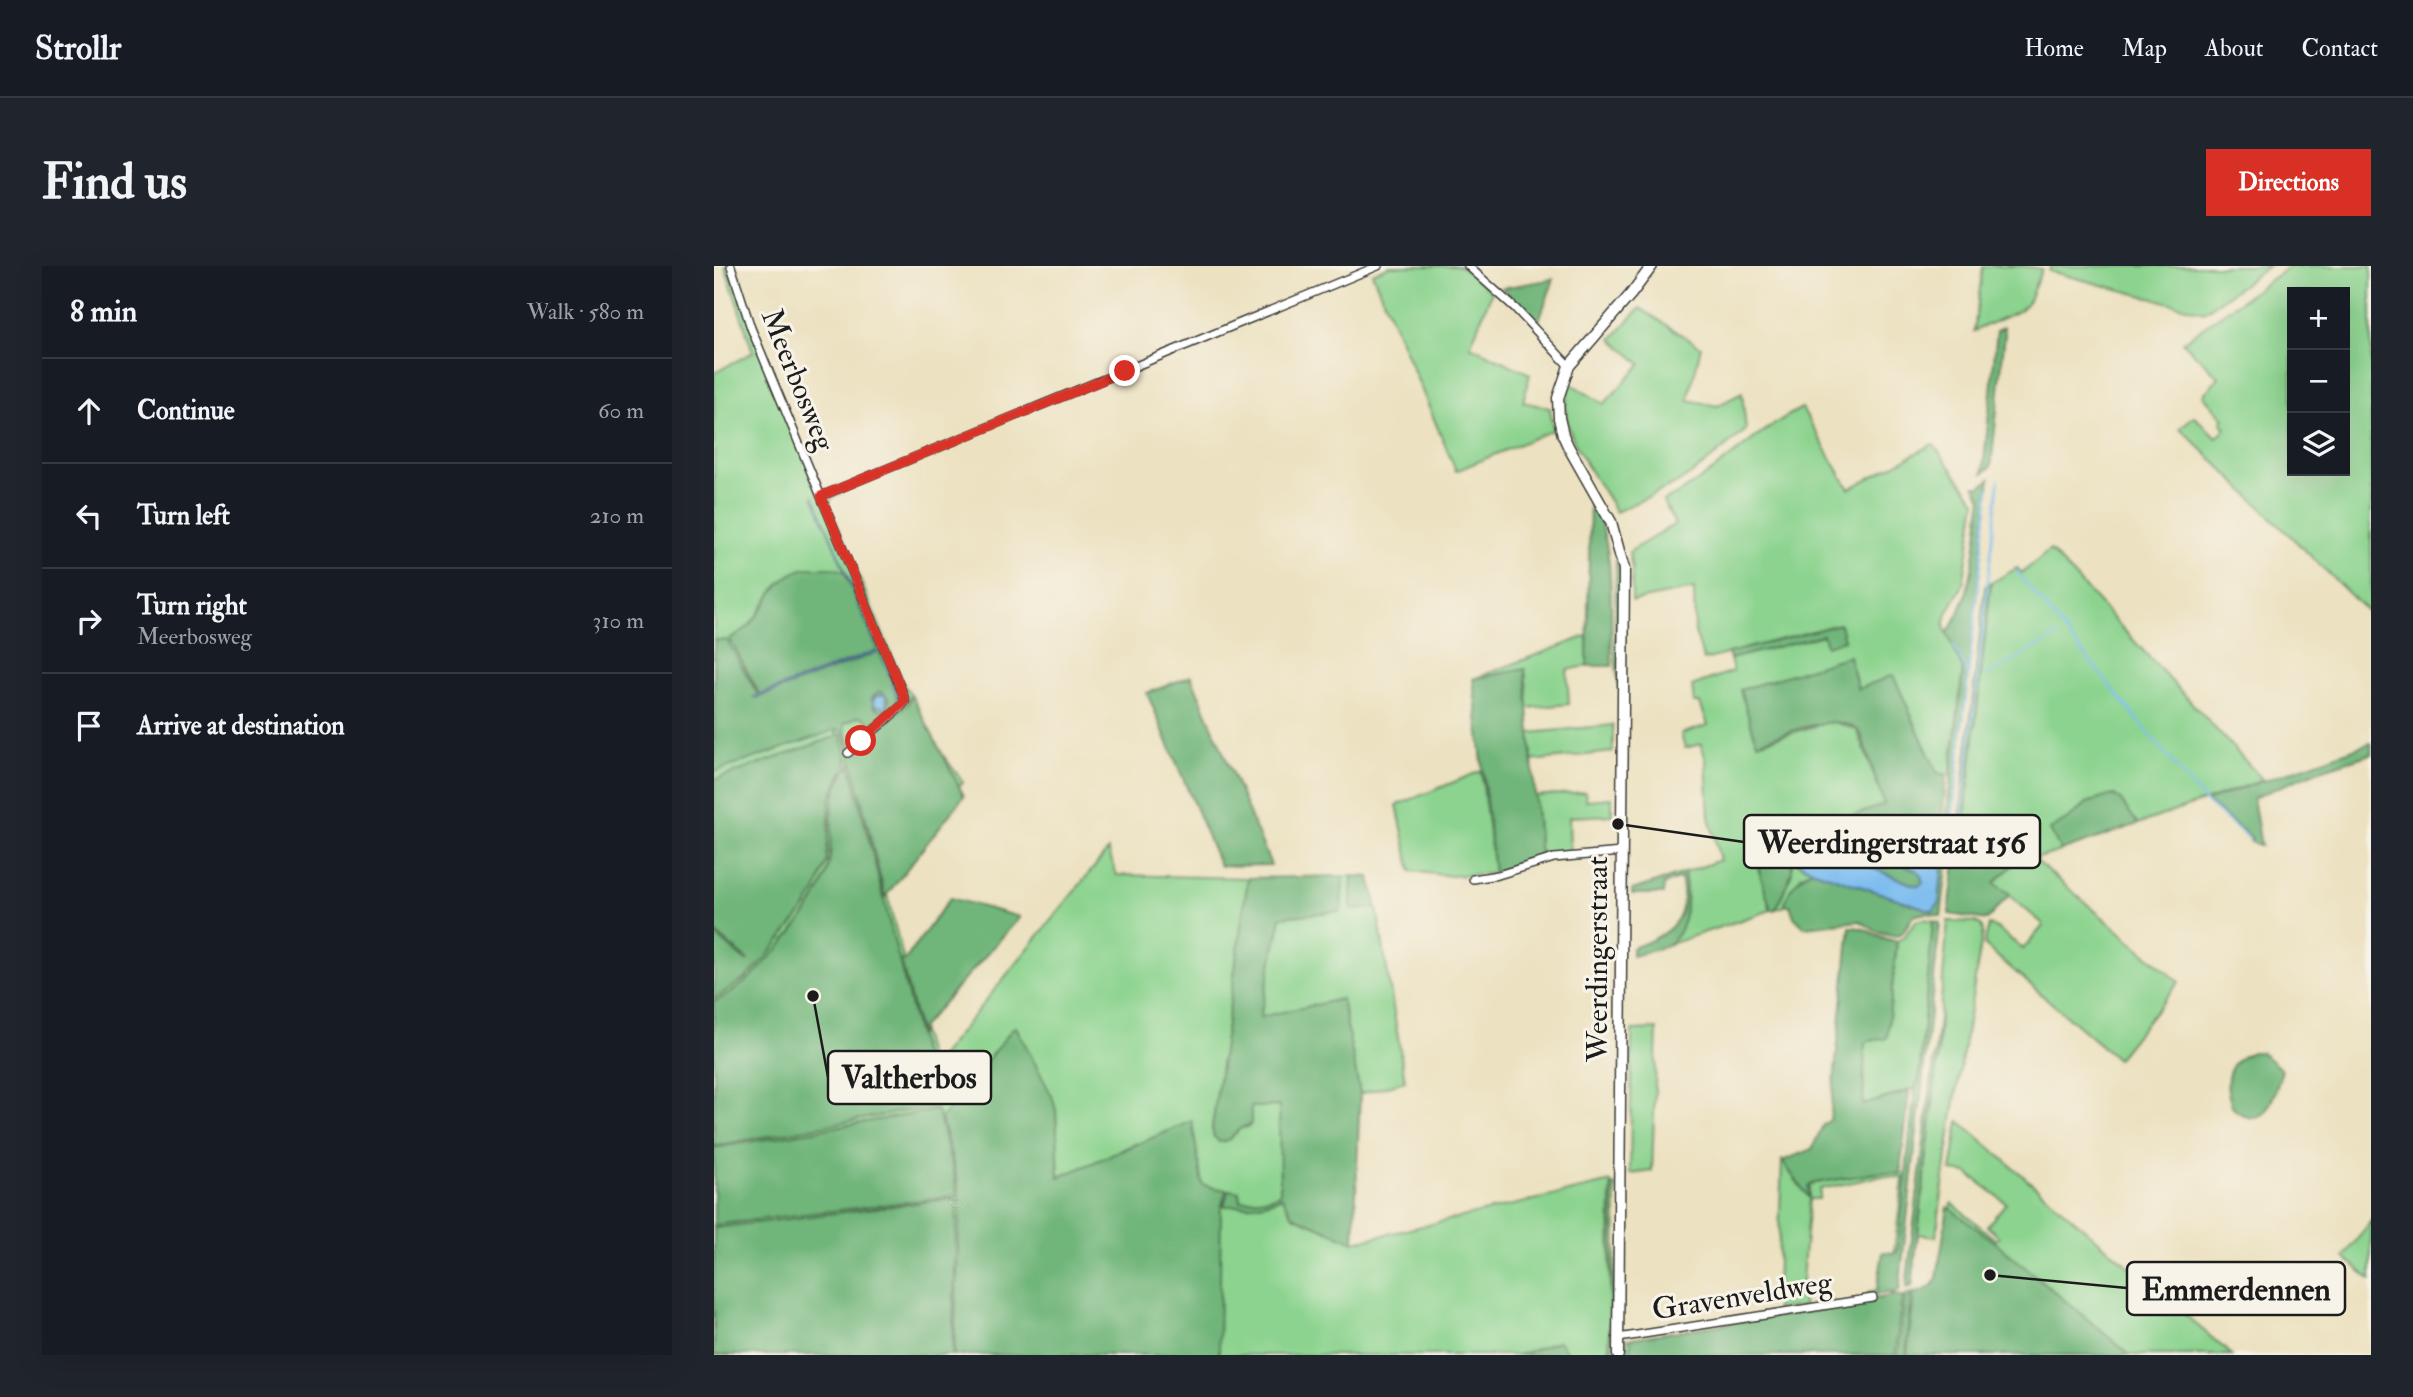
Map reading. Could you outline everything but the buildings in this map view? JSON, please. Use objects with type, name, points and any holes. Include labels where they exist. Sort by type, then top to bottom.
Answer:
[{"type":"main road","points":[[1569,366],[1652,266]]},
{"type":"main road","name":"Weerdingerstraat","points":[[1569,366],[1558,397],[1560,425],[1569,448],[1611,522],[1624,569],[1618,1355]]},
{"type":"street","name":"Meerbosweg","points":[[731,266],[751,328],[821,496],[1378,266]]},
{"type":"street","points":[[1468,266],[1515,308],[1569,366]]},
{"type":"street","points":[[821,496],[905,702],[848,753]]},
{"type":"street","points":[[1473,879],[1498,875],[1554,858],[1622,852]]},
{"type":"street","name":"Gravenveldweg","points":[[1618,1338],[1873,1298]]},
{"type":"green space","points":[[725,266],[728,266],[909,709],[963,782],[882,875],[931,1068],[1108,850],[1117,875],[1248,878],[1212,1128],[1214,1137],[1228,1140],[1241,1128],[1249,1127],[1251,1107],[1279,1106],[1281,1193],[1269,1198],[1240,1201],[1230,1190],[1220,1191],[1224,1194],[1224,1206],[1261,1204],[1282,1197],[1293,1216],[1354,1242],[1611,1182],[1609,1355],[1569,1355],[1558,1341],[1519,1355],[714,1355],[714,373],[753,352]],"holes":[[[1016,1027],[1056,1110],[1059,1178],[1137,1143],[1058,1185],[962,1193],[943,1117]]]},
{"type":"green space","points":[[1390,266],[1461,266],[1492,292],[1470,346],[1530,374],[1523,402],[1550,408],[1553,430],[1456,471],[1372,273]]},
{"type":"green space","points":[[1983,266],[2042,269],[2029,300],[2021,310],[1974,331]]},
{"type":"green space","points":[[2051,266],[2269,266],[2204,312],[2049,271]]},
{"type":"green space","points":[[2290,266],[2371,266],[2371,615],[2180,428],[2194,416],[2217,438],[2226,428],[2221,423],[2224,419],[2203,395],[2219,377],[2182,342]]},
{"type":"green space","points":[[1554,279],[1538,323],[1502,288]]},
{"type":"green space","points":[[1640,308],[1701,347],[1688,400],[1717,406],[1742,393],[1746,430],[1676,484],[1616,512],[1572,437],[1566,401],[1571,384],[1604,404],[1641,364],[1612,339]]},
{"type":"green space","points":[[2004,327],[1991,467],[1983,473],[1997,330]]},
{"type":"green space","points":[[1802,408],[1849,489],[1933,444],[1976,501],[1963,585],[1947,613],[1944,627],[1963,669],[1950,775],[1937,773],[1893,675],[1858,690],[1740,690],[1758,743],[1832,721],[1857,730],[1885,805],[1806,832],[1807,827],[1770,836],[1775,843],[1753,851],[1771,910],[1670,944],[1685,910],[1684,873],[1720,860],[1709,817],[1706,760],[1701,744],[1685,748],[1681,734],[1708,725],[1700,703],[1694,703],[1692,686],[1733,671],[1730,659],[1823,635],[1844,640],[1839,624],[1704,660],[1695,632],[1694,589],[1632,601],[1629,552],[1675,524],[1663,501],[1699,480],[1783,418]]},
{"type":"green space","points":[[1990,479],[1949,847],[1944,838],[1963,669],[1947,633],[1969,586],[1982,498],[1975,486],[1981,486]]},
{"type":"green space","points":[[1590,499],[1605,538],[1608,559],[1612,666],[1587,666]]},
{"type":"green space","points":[[828,503],[904,685],[911,694],[909,702],[827,507]]},
{"type":"green space","points":[[2050,550],[2263,780],[2138,824],[2115,795],[2087,803],[2051,830],[2061,851],[2034,859],[2179,982],[2117,1059],[1984,945],[1989,925],[1997,928],[2023,949],[2043,926],[1994,883],[2015,863],[1955,862],[1957,844],[1962,845],[1991,583],[2017,568],[2022,573]]},
{"type":"green space","points":[[1616,554],[1619,571],[1619,689],[1615,658]]},
{"type":"green space","points":[[806,568],[833,568],[844,571],[878,650],[876,652],[879,652],[891,676],[897,701],[887,711],[889,699],[882,692],[878,692],[872,698],[874,707],[886,712],[871,725],[864,717],[859,716],[844,724],[851,750],[843,732],[838,729],[714,772],[714,640],[727,640],[758,695],[754,697],[757,698],[865,657],[760,695],[730,639],[751,623],[782,581]]},
{"type":"green space","points":[[1991,583],[1962,845],[1957,844],[1985,586]]},
{"type":"green space","points":[[1840,624],[1844,640],[1826,646],[1823,635],[1730,659],[1728,653]]},
{"type":"green space","points":[[1587,636],[1587,666],[1567,670],[1569,704],[1528,708],[1525,669],[1473,679]]},
{"type":"green space","points":[[1849,656],[1858,689],[1893,675],[1937,773],[1946,775],[1940,838],[1941,844],[1949,852],[1941,916],[1926,913],[1913,916],[1902,933],[1896,936],[1876,931],[1860,921],[1804,927],[1794,917],[1790,905],[1785,906],[1794,885],[1812,870],[1933,911],[1940,895],[1941,867],[1935,854],[1913,832],[1857,832],[1837,829],[1790,848],[1786,853],[1792,860],[1792,872],[1776,909],[1771,910],[1753,850],[1799,838],[1806,832],[1884,805],[1861,734],[1852,726],[1840,723],[1811,725],[1757,743],[1740,690]]},
{"type":"green space","points":[[1525,669],[1540,857],[1494,873],[1473,679]]},
{"type":"green space","points":[[1191,676],[1271,865],[1220,866],[1147,693]]},
{"type":"green space","points":[[911,694],[964,796],[885,897],[851,757],[857,747],[909,703]]},
{"type":"green space","points":[[1613,725],[1613,752],[1532,761],[1530,733]]},
{"type":"green space","points":[[836,732],[841,735],[848,760],[830,799],[827,861],[816,891],[766,958],[745,979],[714,999],[714,934],[748,960],[714,931],[714,780],[837,736]]},
{"type":"green space","points":[[2371,743],[2371,754],[2317,771],[2253,798],[2261,846],[2250,841],[2252,838],[2206,801]]},
{"type":"green space","points":[[850,765],[936,1107],[714,1146],[714,1002],[742,985],[761,967],[798,925],[818,894],[829,863],[833,802],[841,778]]},
{"type":"green space","points":[[1481,771],[1494,873],[1452,876],[1411,871],[1397,805]]},
{"type":"green space","points":[[1585,792],[1586,800],[1612,798],[1612,815],[1569,817],[1570,852],[1540,857],[1535,796]]},
{"type":"green space","points":[[2112,795],[2119,798],[2138,824],[2061,851],[2050,830],[2087,803]]},
{"type":"green space","points":[[1841,844],[1853,844],[1915,870],[1920,873],[1923,883],[1918,886],[1911,884],[1839,854],[1836,849]]},
{"type":"green space","points":[[1792,860],[1812,870],[1801,876],[1785,901],[1785,906],[1776,909],[1792,872]]},
{"type":"green space","points":[[1955,862],[2016,862],[1994,883],[2010,894],[1987,920],[1949,914]]},
{"type":"green space","points":[[1684,873],[1686,910],[1676,936],[1662,948],[1632,956],[1632,948],[1656,938],[1674,924],[1683,905],[1683,893],[1681,878],[1664,884],[1663,894],[1632,894],[1632,890]]},
{"type":"green space","points":[[1343,876],[1352,876],[1351,910],[1377,908],[1405,1081],[1360,1094],[1341,999],[1260,1018],[1281,916],[1341,911]]},
{"type":"green space","points":[[1343,876],[1341,911],[1281,917],[1260,1017],[1342,999],[1360,1094],[1354,1242],[1293,1216],[1282,1197],[1260,1204],[1224,1206],[1228,1192],[1226,1191],[1221,1208],[1219,1355],[954,1355],[960,1200],[941,1118],[1013,1028],[1016,1027],[1052,1096],[1056,1110],[1059,1177],[1192,1121],[1202,1184],[1239,1192],[1241,1201],[1280,1194],[1279,1106],[1251,1107],[1251,1124],[1241,1128],[1228,1140],[1220,1142],[1214,1137],[1212,1128],[1248,878]]},
{"type":"green space","points":[[1352,876],[1370,877],[1377,908],[1351,910]]},
{"type":"green space","points":[[950,898],[1020,917],[921,1028],[920,1035],[901,961],[905,960]]},
{"type":"green space","points":[[1916,921],[1933,921],[1919,1078],[1915,1088],[1863,1106],[1865,1042],[1887,1038],[1897,941],[1904,937]]},
{"type":"green space","points":[[1933,921],[1940,923],[1899,1291],[1868,1296],[1868,1292],[1877,1290],[1883,1252],[1894,1253],[1898,1250],[1915,1089],[1919,1077]]},
{"type":"green space","points":[[1948,921],[1975,922],[1981,925],[1983,931],[1936,1237],[1918,1234],[1938,1056]]},
{"type":"green space","points":[[1850,927],[1897,941],[1887,1038],[1865,1042],[1863,1105],[1909,1091],[1900,1174],[1882,1172],[1810,1184],[1809,1198],[1782,1161],[1812,1149],[1823,1125],[1830,1120]]},
{"type":"green space","points":[[1940,1011],[1938,1056],[1912,1286],[1906,1288]]},
{"type":"green space","points":[[1657,1029],[1652,1171],[1630,1174],[1632,1030]]},
{"type":"green space","points":[[2252,1052],[2261,1052],[2282,1070],[2267,1109],[2254,1118],[2244,1116],[2233,1108],[2227,1082],[2236,1062]]},
{"type":"green space","points":[[937,1110],[957,1196],[714,1225],[714,1148]]},
{"type":"green space","points":[[1959,1121],[2232,1355],[1627,1355],[1627,1339],[1940,1292],[1952,1203],[1996,1240],[1999,1237],[1987,1226],[2006,1203],[1967,1173],[1951,1171]]},
{"type":"green space","points":[[1782,1161],[1808,1197],[1810,1184],[1882,1172],[1906,1173],[1898,1250],[1894,1253],[1903,1178],[1882,1176],[1820,1189],[1819,1199],[1809,1199],[1801,1292],[1804,1306],[1776,1310]]},
{"type":"green space","points":[[1613,1185],[1616,1186],[1614,1355],[1611,1355]]},
{"type":"green space","points":[[957,1198],[952,1355],[714,1355],[714,1228]]},
{"type":"green space","points":[[1948,1207],[1995,1242],[2130,1355],[1907,1355],[1914,1293],[1928,1289],[1937,1278]]},
{"type":"green space","points":[[2371,1221],[2371,1280],[2344,1257]]},
{"type":"green space","points":[[1911,1293],[1906,1355],[1898,1355],[1905,1296]]},
{"type":"green space","points":[[1894,1295],[1902,1296],[1895,1355],[1631,1355],[1631,1338],[1845,1306]]},
{"type":"green space","points":[[1559,1341],[1569,1355],[1519,1355]]},
{"type":"water","points":[[813,495],[876,643],[875,643]]},
{"type":"water","points":[[877,650],[880,651],[754,697]]},
{"type":"water","points":[[883,658],[900,700],[873,726],[886,712],[884,707],[874,705],[874,698],[886,695],[887,711],[898,700]]},
{"type":"water","points":[[1886,825],[1908,827],[1936,856],[1942,867],[1939,903],[1933,911],[1812,870],[1786,855],[1790,848],[1837,829],[1857,832]],"holes":[[[1846,843],[1915,870],[1920,873],[1923,883],[1918,886],[1911,884],[1839,854],[1837,847]]]},
{"type":"waterway","points":[[1959,840],[1999,480]]},
{"type":"waterway","points":[[1949,847],[1989,489]]},
{"type":"waterway","points":[[2016,571],[2204,801],[2250,839]]},
{"type":"waterway","points":[[1988,675],[2058,635]]},
{"type":"waterway","points":[[1953,645],[1967,672]]},
{"type":"place","name":"Weerdingerstraat 156","points":[[1618,824]]},
{"type":"place","name":"Valtherbos","points":[[813,996]]},
{"type":"place","name":"Emmerdennen","points":[[1990,1275]]},
{"type":"route","points":[[861,741],[905,702],[821,496],[1125,371]]}]
